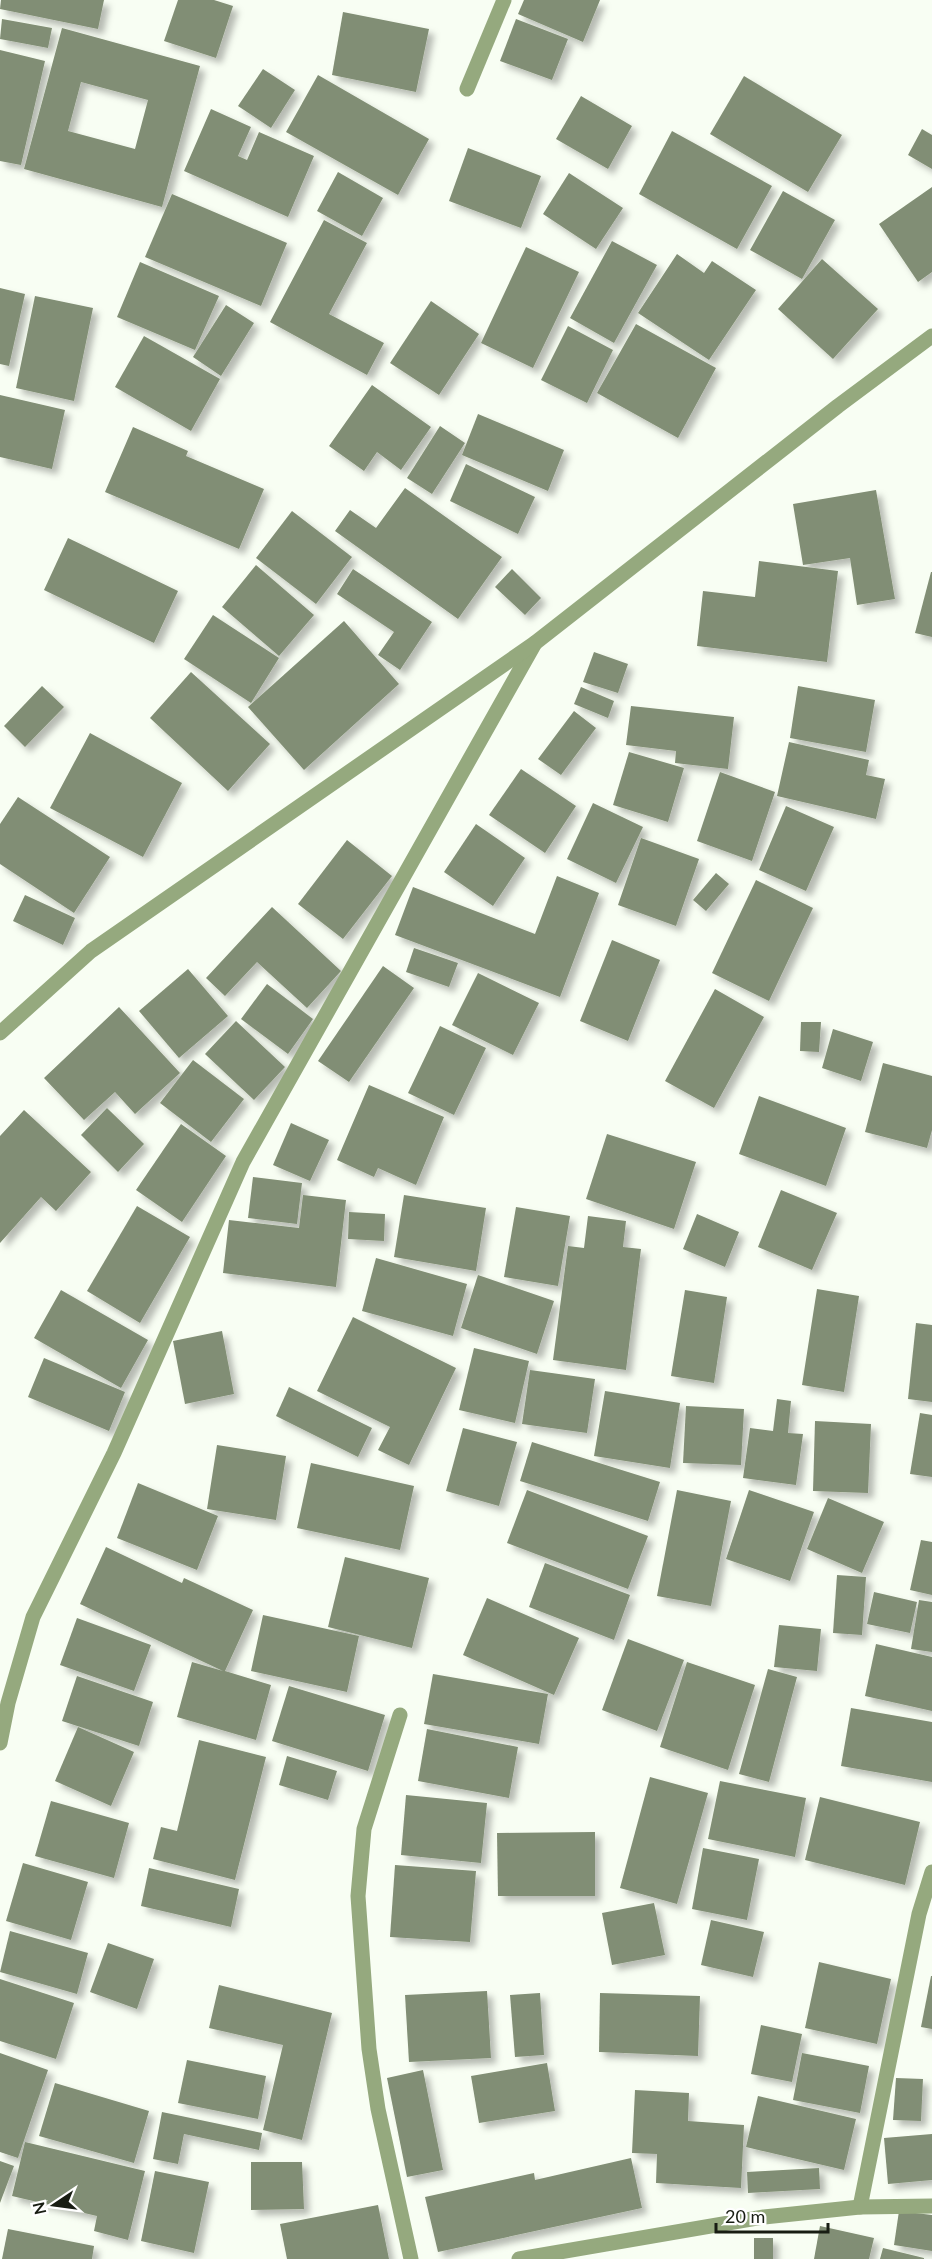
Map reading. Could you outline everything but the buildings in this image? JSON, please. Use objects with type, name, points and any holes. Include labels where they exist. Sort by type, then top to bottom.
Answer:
[{"type":"street","points":[[467,89],[504,0]]},
{"type":"street","points":[[0,1033],[91,951],[535,643],[838,406],[932,336]]},
{"type":"street","points":[[0,1743],[8,1703],[33,1617],[114,1453],[243,1162],[535,643]]},
{"type":"street","points":[[400,1715],[364,1829],[358,1896],[370,2059],[378,2109],[411,2259]]},
{"type":"street","points":[[860,2207],[919,1914],[932,1872]]},
{"type":"street","points":[[519,2259],[764,2217],[860,2207],[932,2206]]}]
